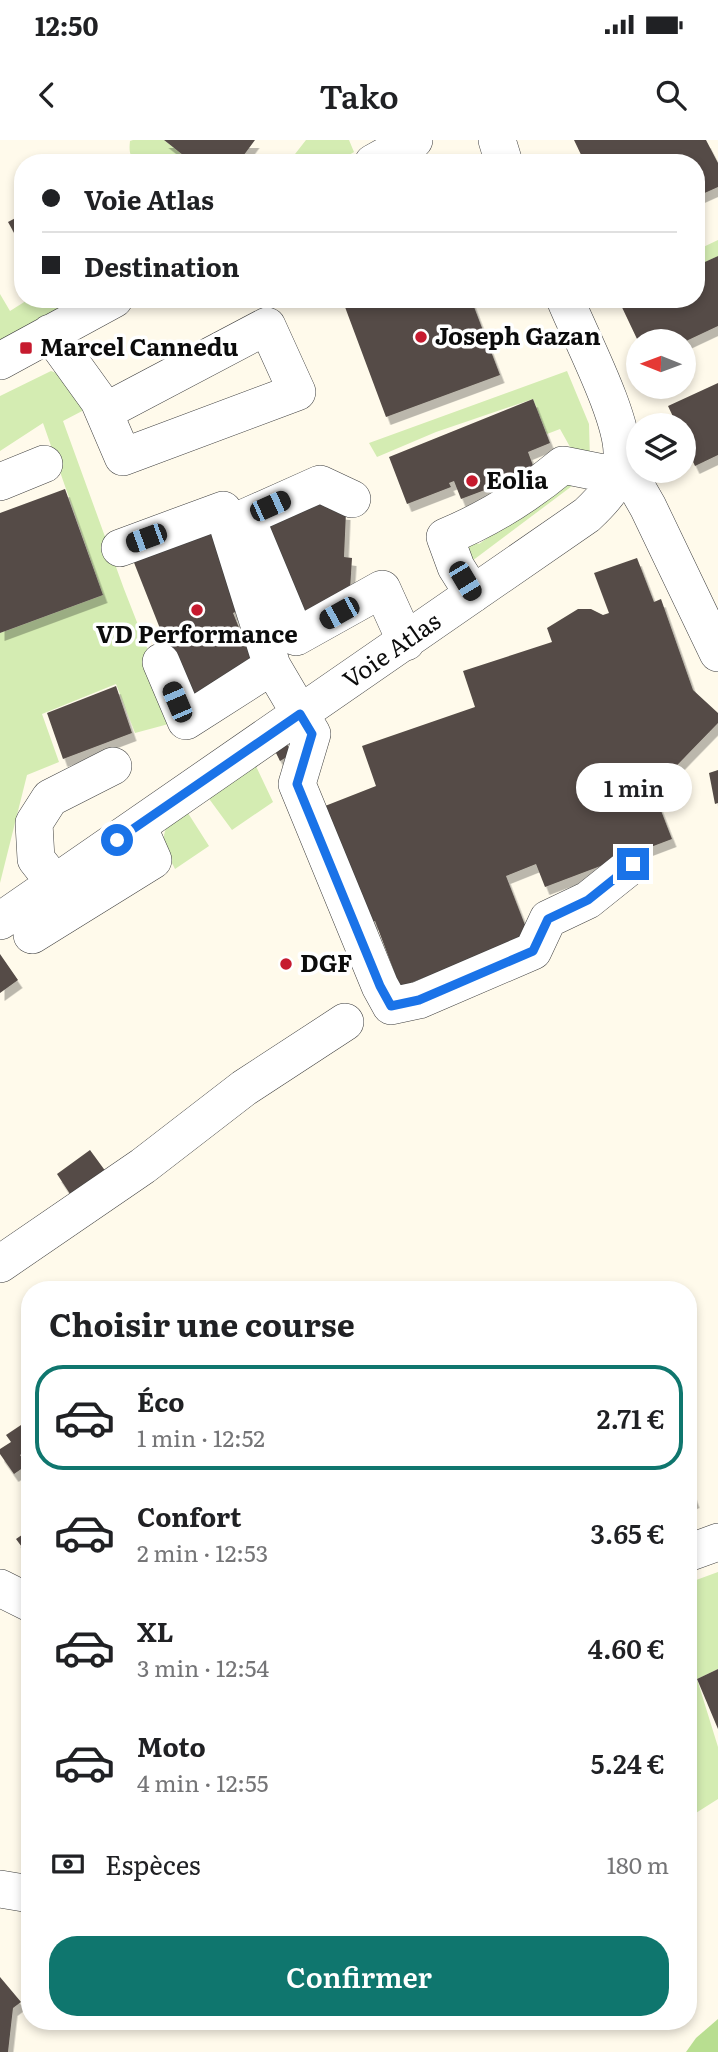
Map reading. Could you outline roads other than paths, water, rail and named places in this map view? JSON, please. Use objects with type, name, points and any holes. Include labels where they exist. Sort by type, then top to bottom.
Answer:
[{"type":"street","points":[[389,154],[414,140]]},
{"type":"street","points":[[0,361],[97,308]]},
{"type":"street","name":"Voie Atlas","points":[[16,928],[54,882],[406,642],[587,515],[606,497],[618,475],[622,456],[619,406],[570,308]]},
{"type":"street","points":[[50,333],[99,401],[123,457],[297,392],[267,326],[104,412]]},
{"type":"street","points":[[0,482],[44,464]]},
{"type":"street","points":[[473,594],[457,567],[445,537],[481,522],[533,490],[563,465],[618,475],[636,486],[666,519],[718,653]]},
{"type":"street","points":[[352,499],[320,484],[246,517],[296,637],[382,589],[406,642]]},
{"type":"street","points":[[120,548],[223,510],[272,666],[312,734],[297,784],[380,986],[391,1006],[419,1000],[533,951],[548,919],[588,900],[633,864]]},
{"type":"street","points":[[161,662],[186,722],[272,666]]},
{"type":"street","points":[[54,882],[36,859],[34,823],[50,798],[113,766]]},
{"type":"street","points":[[16,928],[153,860],[138,826]]},
{"type":"street","points":[[0,1264],[143,1166],[244,1088],[345,1022]]},
{"type":"street","points":[[697,1550],[718,1542]]},
{"type":"street","points":[[0,1588],[21,1598]]},
{"type":"street","points":[[0,1889],[21,1892]]},
{"type":"place","name":"Joseph Gazan","points":[[421,337]]},
{"type":"place","name":"Marcel Cannedu","points":[[26,348]]},
{"type":"place","name":"Eolia","points":[[472,481]]},
{"type":"place","name":"VD Performance","points":[[197,610]]},
{"type":"place","name":"DGF","points":[[286,964]]}]
